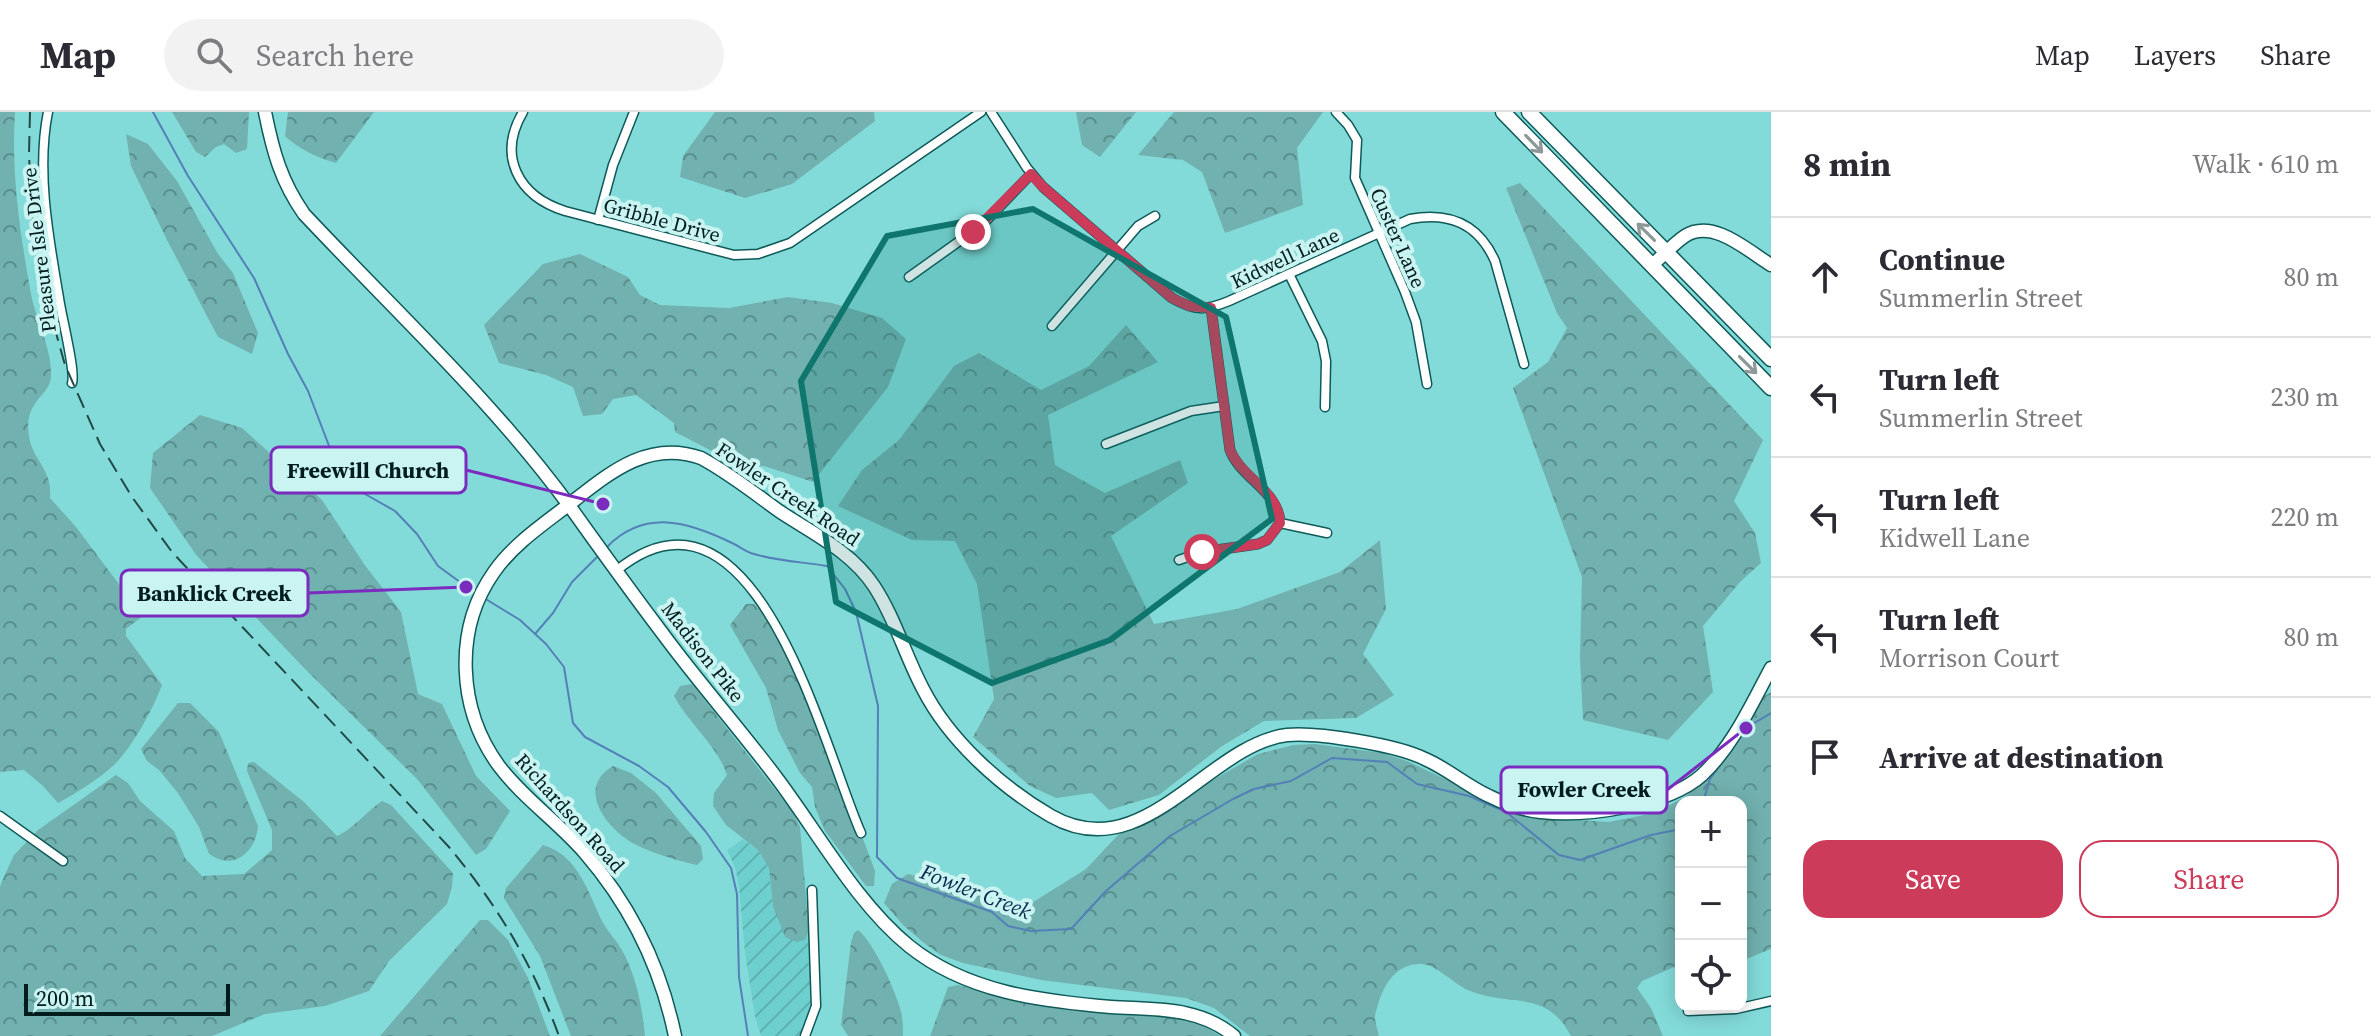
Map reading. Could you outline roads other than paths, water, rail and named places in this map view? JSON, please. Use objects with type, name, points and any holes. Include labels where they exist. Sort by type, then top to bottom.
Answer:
[{"type":"main road","name":"Madison Pike","points":[[265,112],[277,165],[304,214],[468,385],[520,444],[663,634],[776,777],[870,907],[915,951],[957,976],[1000,991],[1088,1005],[1189,1012],[1206,1017],[1234,1036]]},
{"type":"main road","points":[[1503,112],[1771,388]]},
{"type":"main road","points":[[1529,112],[1771,359]]},
{"type":"main road","points":[[1652,265],[1687,235],[1701,230],[1712,231],[1771,265]]},
{"type":"main road","name":"Fowler Creek Road","points":[[568,505],[623,464],[651,454],[682,453],[710,463],[857,565],[873,584],[889,612],[931,704],[960,741],[983,765],[1035,806],[1064,822],[1089,828],[1119,826],[1150,813],[1185,794],[1237,755],[1266,740],[1286,735],[1325,736],[1408,752],[1492,797],[1530,810],[1569,813],[1632,805],[1677,791],[1701,775],[1723,752],[1771,668]]},
{"type":"main road","name":"Richardson Road","points":[[568,505],[524,540],[500,564],[487,583],[472,621],[466,685],[478,730],[502,769],[584,852],[615,892],[651,957],[675,1036]]},
{"type":"street","name":"Pleasure Isle Drive","points":[[48,112],[44,137],[46,192],[58,294],[75,375],[72,383]]},
{"type":"street","name":"Gribble Drive","points":[[523,112],[512,134],[511,155],[518,177],[526,188],[550,206],[721,253],[751,254],[790,243],[981,112]]},
{"type":"street","points":[[598,220],[613,165],[634,112]]},
{"type":"street","points":[[991,112],[1031,174],[1043,187],[1172,298],[1189,306],[1211,308],[1233,457],[1277,505],[1280,523],[1267,540],[1258,544],[1202,552],[1179,560]]},
{"type":"street","name":"Custer Lane","points":[[1336,112],[1357,140],[1355,178],[1416,322],[1427,384]]},
{"type":"street","points":[[909,277],[982,225],[1031,174]]},
{"type":"street","points":[[1052,326],[1138,226],[1155,216]]},
{"type":"street","name":"Kidwell Lane","points":[[1211,308],[1410,219],[1440,216],[1459,221],[1490,248],[1524,364]]},
{"type":"street","points":[[1289,274],[1322,341],[1326,361],[1325,407]]},
{"type":"street","points":[[1106,444],[1191,411],[1224,406]]},
{"type":"street","points":[[1280,523],[1327,533]]},
{"type":"street","points":[[612,566],[643,552],[671,546],[690,547],[719,558],[742,576],[755,592],[794,661],[861,833]]},
{"type":"street","points":[[0,816],[63,861]]},
{"type":"street","points":[[805,1036],[816,1006],[817,993],[812,890]]},
{"type":"street","points":[[1747,1006],[1771,1001]]},
{"type":"waterway","points":[[153,112],[188,176],[254,278],[308,391],[331,451],[345,473],[365,494],[395,511],[417,534],[438,566],[475,593]]},
{"type":"waterway","name":"Fowler Creek","points":[[607,547],[637,527],[668,522],[700,529],[754,554],[827,566],[845,589],[856,612],[878,706],[877,857],[897,878],[992,912],[1008,926],[1031,931],[1071,929],[1106,891],[1170,836],[1233,799],[1254,789],[1291,781],[1332,758],[1387,762],[1417,784],[1469,796],[1506,812],[1559,855],[1580,860],[1651,835],[1675,830]]},
{"type":"waterway","name":"Fowler Creek","points":[[535,634],[553,613],[572,582],[600,554]]},
{"type":"waterway","points":[[484,598],[520,620],[546,644],[564,667],[573,723],[585,737],[639,766],[668,787],[731,868],[737,894],[739,977],[748,1036]]},
{"type":"waterway","name":"Fowler Creek","points":[[1738,739],[1746,728],[1771,713]]},
{"type":"waterway","name":"Fowler Creek","points":[[1705,796],[1710,779],[1723,761]]},
{"type":"railway","points":[[30,112],[33,241],[65,365],[100,444],[132,497],[172,552],[466,868],[512,936],[538,985],[559,1036]]},
{"type":"place","name":"Freewill Church","points":[[603,504]]},
{"type":"place","name":"Banklick Creek","points":[[466,587]]},
{"type":"place","name":"Fowler Creek","points":[[1746,728]]}]
